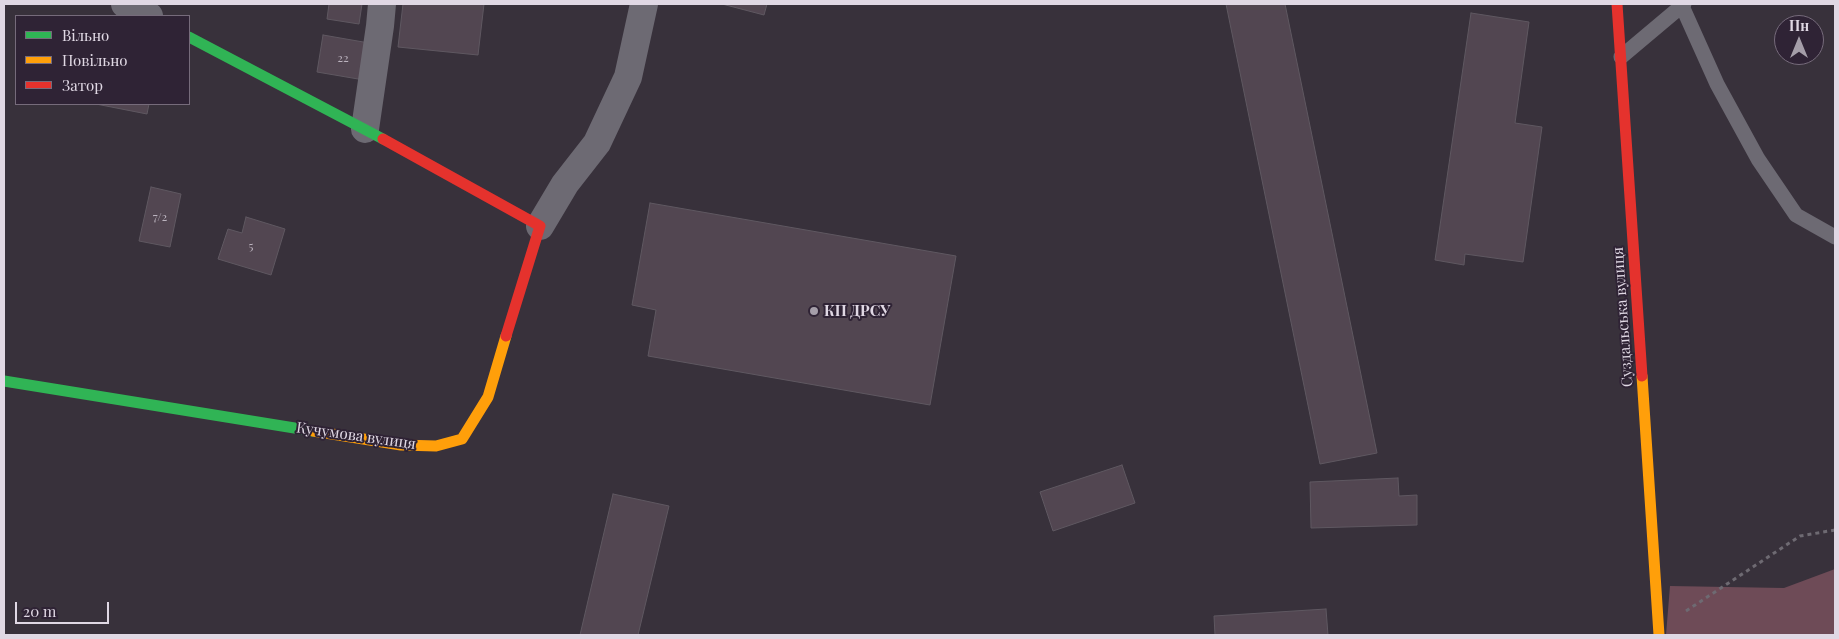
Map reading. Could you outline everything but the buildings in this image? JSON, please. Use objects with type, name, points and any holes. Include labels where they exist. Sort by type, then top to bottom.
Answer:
[{"type":"street","points":[[125,4],[147,15]]},
{"type":"street","points":[[365,129],[382,4]]},
{"type":"street","points":[[190,38],[365,129],[540,226],[565,184],[597,143],[601,135],[628,77],[644,4]]},
{"type":"street","name":"Суздальська вулиця","points":[[1617,4],[1659,632]]},
{"type":"street","name":"Кучумова вулиця","points":[[4,381],[402,445],[436,446],[462,439],[488,397],[540,226]]},
{"type":"lane","points":[[1621,57],[1683,5],[1718,84],[1758,160],[1796,215],[1835,237]]},
{"type":"path","points":[[1659,632],[1800,536],[1835,530]]},
{"type":"shaded area","points":[[1835,569],[1835,635],[1666,635],[1670,586],[1784,588]]},
{"type":"traffic: fast","points":[[190,38],[383,139]]},
{"type":"traffic: fast","points":[[4,381],[313,431]]},
{"type":"traffic: slow","points":[[313,431],[401,445],[436,446],[462,439],[488,397],[506,336]]},
{"type":"traffic: slow","points":[[1642,376],[1659,635]]},
{"type":"traffic: jam","points":[[1617,4],[1642,376]]},
{"type":"traffic: jam","points":[[383,139],[540,226],[506,336]]},
{"type":"place","name":"КП ДРСУ","points":[[814,311]]}]
